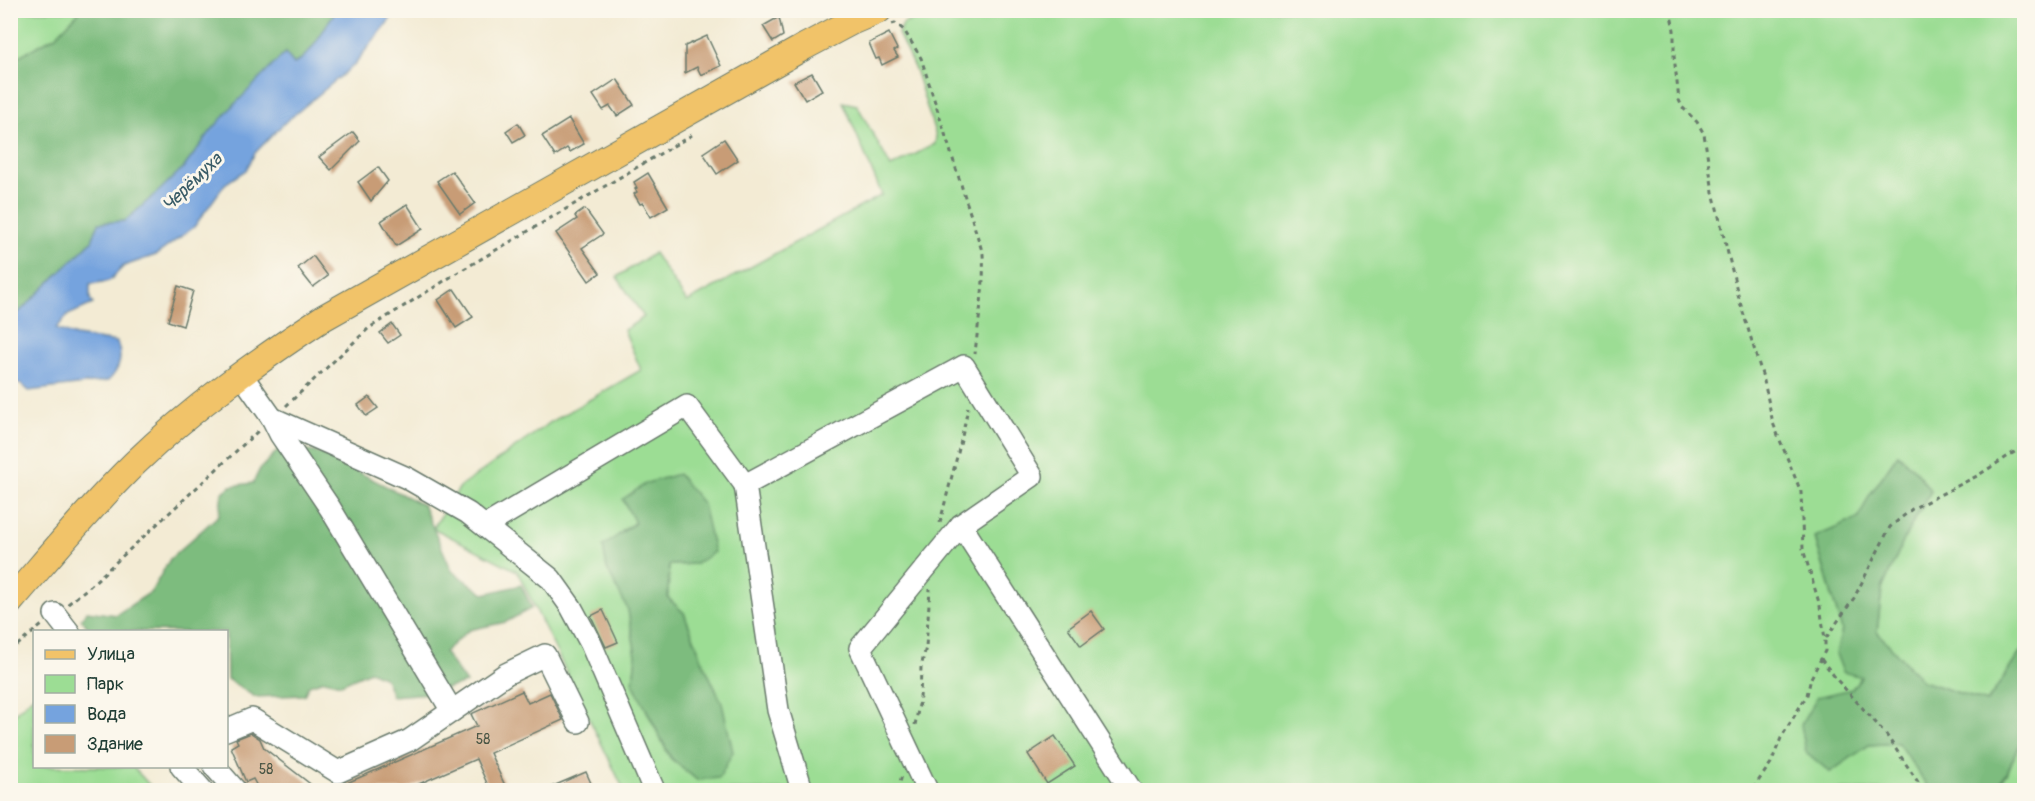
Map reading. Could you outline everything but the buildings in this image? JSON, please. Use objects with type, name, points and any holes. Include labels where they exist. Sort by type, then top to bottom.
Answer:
[{"type":"main road","points":[[10,602],[106,492],[136,462],[191,413],[241,374],[323,318],[804,47],[851,22],[884,18]]},
{"type":"lane","points":[[745,485],[964,366],[1032,477],[961,525],[860,648],[927,790]]},
{"type":"lane","points":[[241,374],[330,508],[452,711]]},
{"type":"lane","points":[[485,526],[687,406],[745,485],[778,710],[802,790]]},
{"type":"lane","points":[[272,418],[407,478],[468,513],[551,579],[571,608],[591,644],[654,790]]},
{"type":"lane","points":[[961,525],[1131,790]]},
{"type":"lane","points":[[55,614],[67,630]]},
{"type":"lane","points":[[228,729],[252,719],[338,772],[402,744],[506,674],[545,655],[578,722]]},
{"type":"lane","points":[[183,768],[202,790]]},
{"type":"lane","points":[[216,768],[235,790]]},
{"type":"path","points":[[1670,10],[1674,30],[1674,56],[1679,100],[1704,134],[1713,192],[1739,299],[1764,381],[1773,423],[1801,492],[1803,549],[1820,606],[1825,639],[1825,651],[1811,678],[1807,695],[1781,738],[1771,763],[1752,790]]},
{"type":"path","points":[[884,18],[904,30],[921,58],[983,254],[984,272],[976,358]]},
{"type":"path","points":[[36,630],[89,587],[369,328],[457,273],[699,130]]},
{"type":"path","points":[[939,525],[952,469],[962,444],[969,403]]},
{"type":"path","points":[[1825,639],[1854,598],[1890,527],[1911,509],[1977,476],[2025,446]]},
{"type":"path","points":[[915,728],[920,700],[921,667],[926,647],[931,585]]},
{"type":"path","points":[[10,651],[33,632]]},
{"type":"path","points":[[1821,658],[1838,681],[1885,733],[1918,782],[1920,790]]},
{"type":"path","points":[[898,790],[903,770]]},
{"type":"green space","points":[[950,10],[2024,11],[2024,647],[1987,702],[1922,681],[1877,632],[1882,589],[1907,533],[1931,491],[1915,470],[1898,454],[1869,496],[1859,518],[1815,538],[1842,630],[1837,654],[1843,671],[1861,676],[1852,689],[1830,772],[1869,745],[1899,743],[1930,790],[624,790],[517,571],[433,528],[460,487],[551,422],[641,370],[624,330],[644,317],[617,277],[654,253],[687,302],[882,195],[843,102],[857,105],[891,167],[935,144],[936,136],[916,72],[898,33],[904,23]],"holes":[[[623,500],[696,564],[669,565],[668,598],[684,613],[722,703],[697,780],[670,758],[633,683],[636,655],[628,610],[622,531],[635,522]]]},
{"type":"green space","points":[[11,11],[80,11],[56,36],[19,56],[11,64]]},
{"type":"green space","points":[[80,11],[336,11],[318,40],[301,59],[294,64],[285,53],[211,131],[185,166],[125,221],[99,223],[92,241],[11,320],[10,64],[19,56],[56,36]]},
{"type":"green space","points":[[281,447],[321,453],[423,505],[452,571],[484,594],[521,585],[532,608],[506,622],[469,630],[444,652],[466,683],[429,693],[392,696],[385,678],[370,671],[341,684],[324,680],[309,685],[304,695],[255,697],[228,680],[228,630],[90,630],[81,619],[87,611],[116,615],[151,592],[170,559],[219,515],[222,493],[231,486],[253,483],[260,469]]},
{"type":"green space","points":[[1898,454],[1915,470],[1931,491],[1907,533],[1882,589],[1877,632],[1922,681],[1987,702],[2024,647],[2024,740],[2016,751],[2007,773],[1993,790],[1930,790],[1898,743],[1869,745],[1830,772],[1806,752],[1801,725],[1817,697],[1852,689],[1861,677],[1843,672],[1836,654],[1842,630],[1815,537],[1859,518],[1869,496]]},
{"type":"green space","points":[[678,474],[703,504],[714,552],[696,564],[669,565],[668,598],[684,613],[722,703],[733,752],[719,778],[697,780],[671,758],[633,683],[636,655],[628,610],[607,569],[603,546],[635,523],[623,499],[647,483]]},
{"type":"green space","points":[[33,696],[33,768],[134,768],[154,790],[11,790],[11,717]]},
{"type":"green space","points":[[2024,740],[2024,790],[1993,790],[2007,774],[2016,751]]},
{"type":"water","name":"Черёмуха","points":[[336,11],[395,11],[353,66],[282,125],[255,153],[246,170],[225,184],[194,227],[156,255],[124,266],[109,281],[90,284],[90,299],[93,304],[68,315],[56,329],[76,336],[117,342],[120,358],[118,368],[112,377],[108,381],[29,391],[20,383],[11,385],[11,320],[92,241],[99,223],[125,221],[185,166],[231,108],[285,53],[294,64],[301,59],[318,40]]}]
